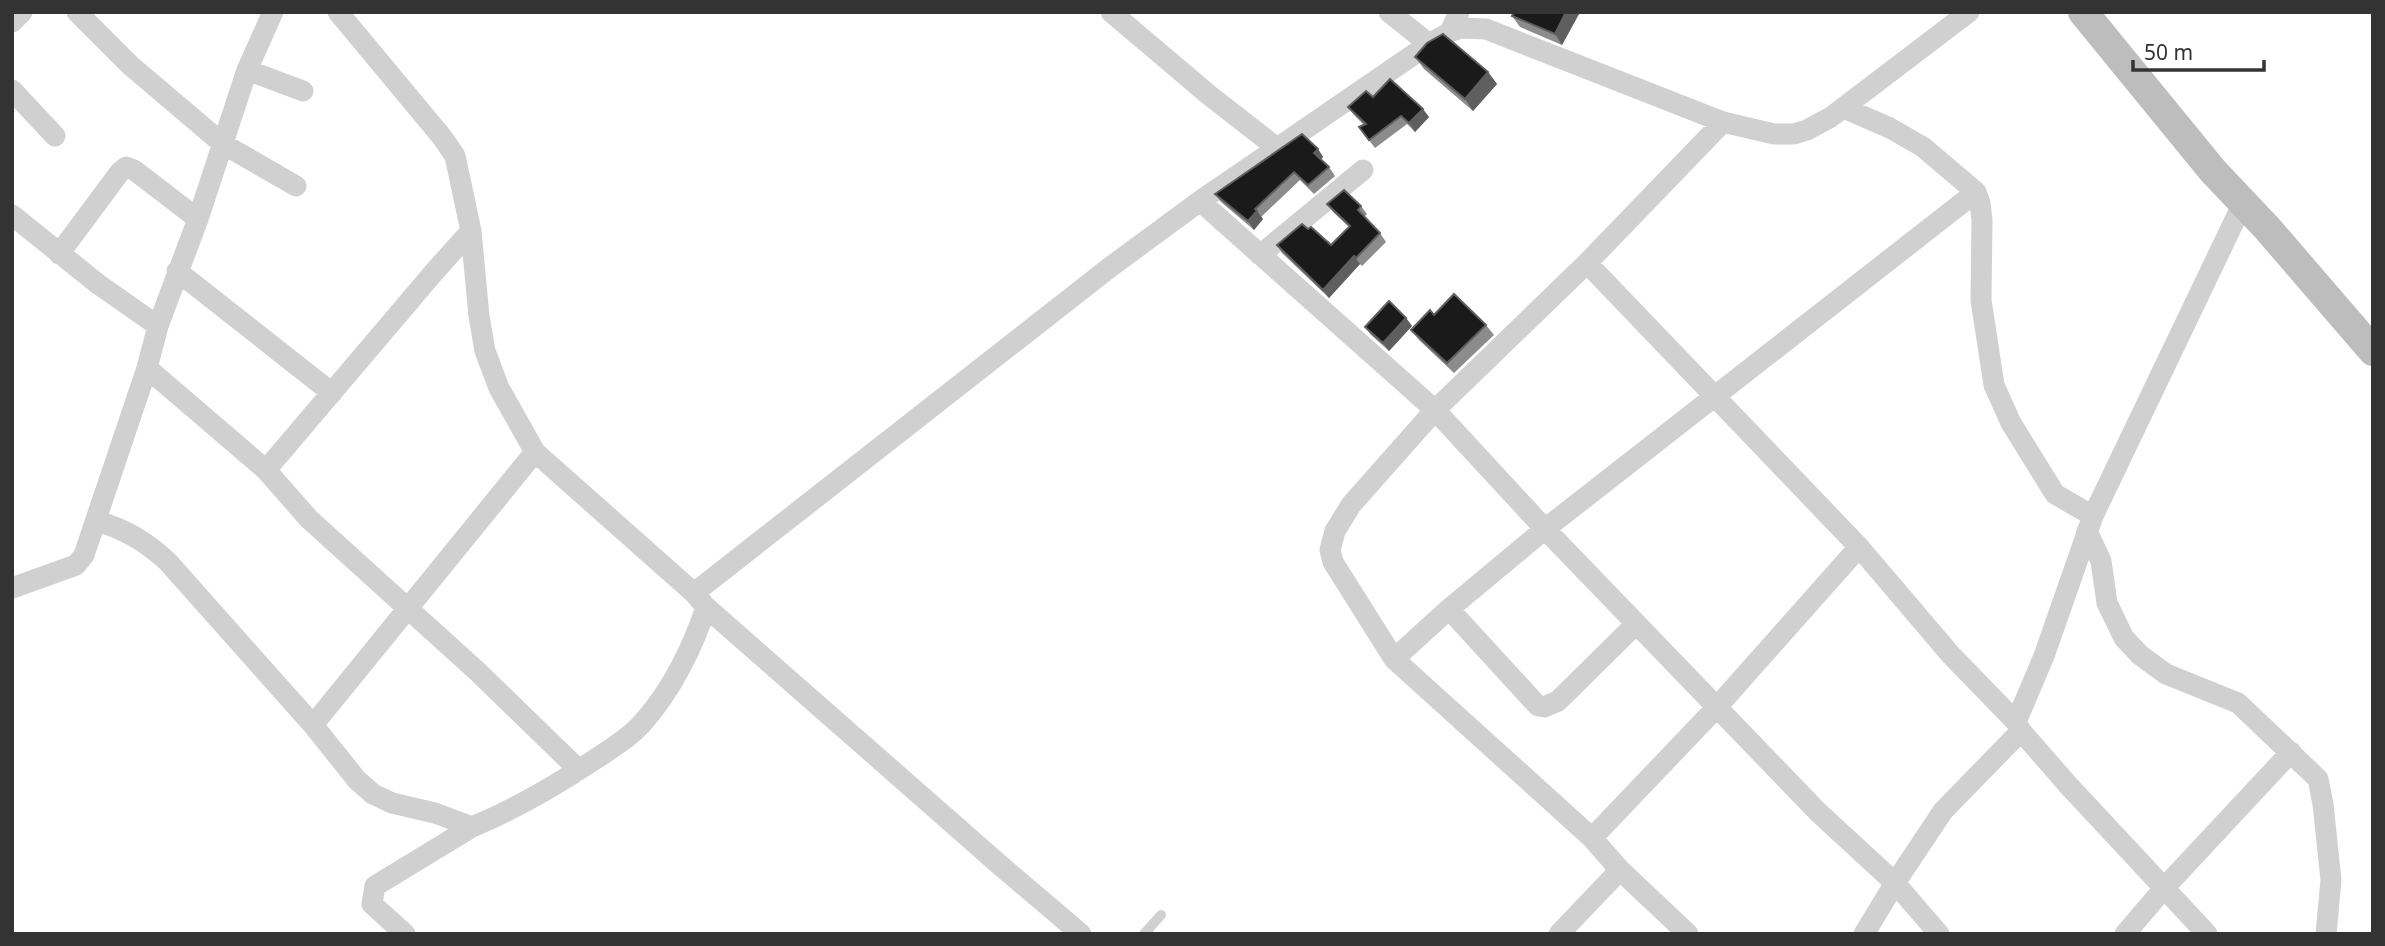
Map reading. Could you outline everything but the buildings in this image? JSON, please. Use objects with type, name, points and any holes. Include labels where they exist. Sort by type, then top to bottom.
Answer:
[{"type":"street","points":[[12,22],[22,12]]},
{"type":"street","points":[[77,12],[130,65],[223,144],[296,186]]},
{"type":"street","points":[[12,588],[76,565],[84,555],[177,271],[198,219],[247,70],[273,12]]},
{"type":"street","points":[[338,12],[442,136],[455,156],[471,231],[474,276],[485,351],[499,388],[535,452],[1082,934]]},
{"type":"street","points":[[1111,12],[1277,148]]},
{"type":"street","points":[[1390,12],[1429,44]]},
{"type":"street","points":[[1450,32],[1459,12]]},
{"type":"street","points":[[405,934],[372,904],[375,886],[471,827],[519,806],[629,736],[661,699],[689,650],[700,600],[1109,268],[1200,201],[1429,44],[1461,28],[1486,29],[1723,122],[1774,134],[1794,134],[1831,117],[1969,12]]},
{"type":"street","points":[[2083,12],[2213,171],[2373,351]]},
{"type":"street","points":[[247,70],[303,91]]},
{"type":"street","points":[[12,90],[55,136]]},
{"type":"street","points":[[1844,107],[1923,147],[1976,192],[1982,220],[1981,300],[1994,385],[2011,423],[2055,494],[2090,524],[2101,561],[2107,603],[2124,638],[2140,655],[2166,674],[2238,703],[2318,779],[2331,880],[2326,934]]},
{"type":"street","points":[[1688,934],[1620,870],[1592,838],[1394,659],[1333,562],[1330,550],[1335,531],[1351,505],[1435,410],[1587,263],[1723,122]]},
{"type":"street","points":[[59,254],[126,167],[134,170],[198,219]]},
{"type":"street","points":[[1260,255],[1363,170]]},
{"type":"street","points":[[1394,659],[1545,529],[1976,192]]},
{"type":"street","points":[[1200,201],[1435,410],[1636,624],[1818,811],[1895,883],[1939,934]]},
{"type":"street","points":[[1864,934],[1943,811],[2019,726],[2090,524],[2243,203]]},
{"type":"street","points":[[12,215],[59,254],[158,326]]},
{"type":"street","points":[[266,470],[471,231]]},
{"type":"street","points":[[1587,263],[1859,547],[1951,655],[2019,726],[2069,786],[2207,934]]},
{"type":"street","points":[[177,271],[332,393]]},
{"type":"street","points":[[147,369],[266,470],[309,519],[478,672],[579,770]]},
{"type":"street","points":[[313,725],[535,452]]},
{"type":"street","points":[[96,522],[110,525],[156,550],[313,725],[356,780],[392,803],[435,813],[471,827]]},
{"type":"street","points":[[1592,838],[1717,707],[1859,547]]},
{"type":"street","points":[[1449,609],[1538,706],[1545,707],[1558,701],[1636,624]]},
{"type":"street","points":[[2125,934],[2165,887],[2291,752]]},
{"type":"street","points":[[1559,934],[1620,870]]},
{"type":"lane","points":[[1144,934],[1161,915]]}]
